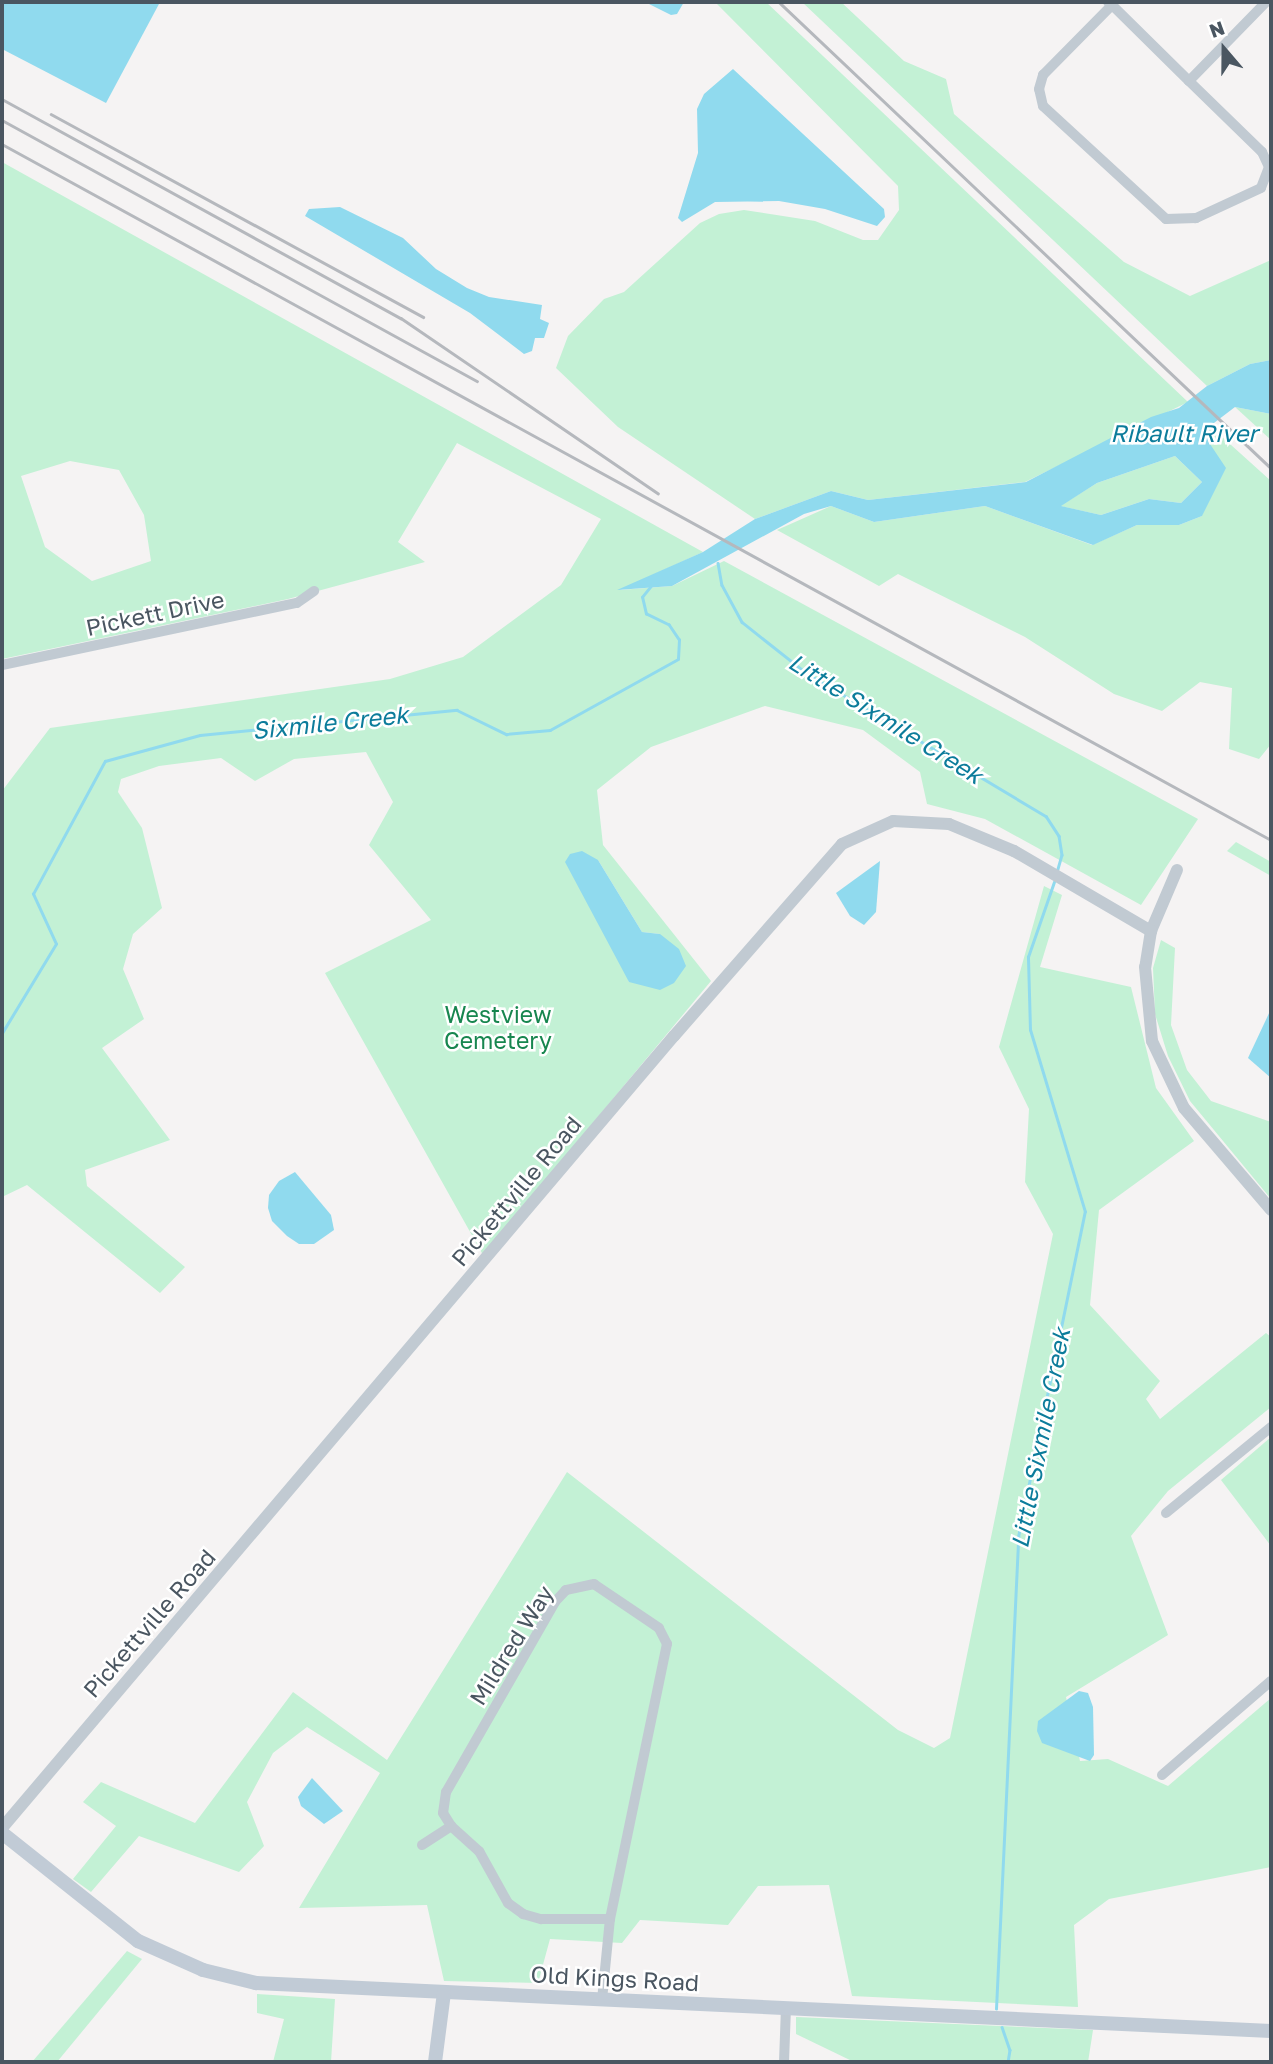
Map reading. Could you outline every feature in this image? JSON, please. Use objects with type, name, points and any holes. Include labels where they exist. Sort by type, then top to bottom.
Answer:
[{"type":"main road","name":"Old Kings Road","points":[[2,1833],[138,1941],[202,1970],[290,1986],[1271,2031]]},
{"type":"main road","points":[[435,2062],[444,1993]]},
{"type":"street","points":[[1189,81],[1266,2]]},
{"type":"street","points":[[1110,3],[1189,81],[1262,152],[1268,175],[1255,193],[1196,218],[1174,220],[1158,214],[1043,106],[1039,89],[1043,75],[1110,3]]},
{"type":"street","name":"Pickett Drive","points":[[2,665],[297,603],[314,591]]},
{"type":"street","name":"Pickettville Road","points":[[2,1828],[674,1036],[842,844],[893,821],[949,824],[1014,851],[1151,932]]},
{"type":"street","points":[[1177,870],[1151,932],[1144,993],[1162,1068],[1184,1108],[1271,1210]]},
{"type":"street","points":[[1166,1514],[1271,1427]]},
{"type":"street","name":"Mildred Way","points":[[450,1826],[443,1813],[446,1792],[555,1602],[566,1590],[594,1584],[659,1628],[667,1644],[610,1919],[602,2000]]},
{"type":"street","points":[[1162,1775],[1271,1681]]},
{"type":"street","points":[[422,1845],[450,1826],[479,1851],[508,1903],[523,1914],[541,1919],[610,1919]]},
{"type":"street","points":[[784,2062],[786,2008]]},
{"type":"green space","points":[[715,2],[766,2],[1188,402],[1025,482],[868,500],[831,491],[755,519],[618,427],[556,368],[568,336],[604,299],[624,292],[700,223],[719,214],[744,210],[815,221],[863,240],[878,240],[899,210],[898,186]]},
{"type":"green space","points":[[802,2],[841,2],[904,61],[946,79],[954,114],[1124,262],[1190,296],[1271,260],[1271,360],[1250,364],[1207,386]]},
{"type":"green space","name":"Westview Cemetery","points":[[2,162],[703,552],[620,590],[672,586],[724,561],[1198,819],[1141,905],[985,819],[927,804],[920,772],[863,730],[765,706],[651,747],[597,790],[603,845],[711,981],[483,1255],[325,973],[431,920],[369,845],[393,802],[366,752],[294,759],[255,781],[221,758],[159,766],[121,779],[118,792],[142,828],[162,908],[133,934],[123,969],[144,1019],[102,1048],[170,1140],[85,1170],[87,1186],[185,1267],[160,1293],[27,1185],[2,1197],[2,791],[50,728],[390,679],[463,657],[561,585],[601,519],[457,443],[398,542],[425,562],[288,599],[2,659]],"holes":[[[70,461],[119,470],[144,515],[151,561],[92,581],[45,547],[21,476]],[[598,860],[642,932],[660,934],[629,982]]]},
{"type":"green space","points":[[1235,407],[1271,414],[1271,440]]},
{"type":"green space","points":[[1210,426],[1271,481],[1271,744],[1259,759],[1229,749],[1232,688],[1200,682],[1162,711],[1114,694],[1025,637],[898,574],[879,586],[777,530],[831,506],[874,522],[985,506],[1092,545],[1137,525],[1179,525],[1202,516]]},
{"type":"green space","points":[[1175,456],[1202,482],[1181,503],[1149,499],[1101,515],[1060,506],[1097,483]]},
{"type":"green space","points":[[1236,842],[1271,862],[1271,876],[1227,851]]},
{"type":"green space","points":[[1044,886],[1062,895],[1040,967],[1131,987],[1156,1088],[1194,1141],[1099,1210],[1090,1305],[1160,1381],[1146,1399],[1160,1419],[1266,1333],[1271,1337],[1271,1407],[1168,1491],[1131,1536],[1168,1635],[1066,1697],[1080,1761],[1108,1759],[1168,1786],[1271,1698],[1271,1867],[1109,1899],[1074,1925],[1078,2007],[852,1996],[829,1885],[758,1886],[728,1925],[640,1920],[622,1943],[550,1939],[538,1983],[444,1981],[427,1905],[299,1908],[380,1773],[307,1727],[273,1753],[247,1802],[264,1846],[239,1872],[139,1836],[91,1892],[73,1879],[116,1826],[83,1802],[101,1782],[195,1823],[293,1692],[387,1760],[567,1472],[898,1730],[934,1748],[950,1738],[1053,1234],[1025,1182],[1029,1109],[999,1047]]},
{"type":"green space","points":[[1161,940],[1175,948],[1171,1025],[1187,1070],[1211,1101],[1271,1122],[1271,1199],[1190,1101],[1168,1056],[1155,1014],[1153,968]]},
{"type":"green space","points":[[1271,1437],[1271,1546],[1221,1480]]},
{"type":"green space","points":[[127,1951],[142,1959],[57,2062],[32,2062]]},
{"type":"green space","points":[[257,1994],[335,1999],[331,2062],[273,2062],[284,2019],[257,2013]]},
{"type":"green space","points":[[796,2017],[1093,2030],[1088,2062],[854,2062],[796,2034]]},
{"type":"water","points":[[2,2],[159,4],[106,103],[2,49]]},
{"type":"water","points":[[628,2],[684,2],[677,14],[671,15],[649,4]]},
{"type":"water","points":[[733,69],[884,209],[885,217],[877,226],[825,209],[779,201],[715,202],[682,222],[678,218],[698,153],[697,109],[704,94]]},
{"type":"water","points":[[340,207],[403,238],[436,269],[467,288],[489,297],[542,305],[540,319],[549,323],[544,338],[535,338],[532,351],[524,354],[470,313],[305,216],[309,209]]},
{"type":"water","name":"Ribault River","points":[[1271,360],[1271,414],[1235,407],[1210,426],[1208,441],[1226,468],[1202,516],[1179,525],[1137,525],[1093,545],[985,506],[874,522],[831,506],[804,514],[672,586],[617,590],[703,552],[755,519],[831,491],[868,500],[1026,482],[1151,417],[1179,408],[1207,386],[1250,364]],"holes":[[[1175,456],[1202,482],[1181,503],[1149,499],[1101,515],[1061,506],[1097,483]]]},
{"type":"water","points":[[582,851],[598,860],[642,932],[660,934],[679,949],[686,966],[674,983],[660,990],[629,982],[565,862],[570,854]]},
{"type":"water","points":[[880,861],[876,912],[864,925],[850,916],[836,893]]},
{"type":"water","points":[[1271,1009],[1271,1078],[1248,1058]]},
{"type":"water","points":[[295,1172],[331,1215],[334,1230],[314,1244],[299,1244],[287,1236],[272,1221],[268,1208],[269,1195],[279,1181]]},
{"type":"water","points":[[1079,1691],[1088,1693],[1093,1707],[1094,1755],[1090,1761],[1042,1743],[1037,1731],[1038,1721]]},
{"type":"water","points":[[312,1778],[343,1811],[324,1824],[301,1806],[298,1797]]},
{"type":"waterway","name":"Little Sixmile Creek","points":[[718,563],[722,585],[742,622],[805,672],[1046,816],[1059,836],[1062,855],[1058,869]]},
{"type":"waterway","name":"Sixmile Creek","points":[[2,1033],[56,944],[33,894],[105,761],[200,735],[457,710],[506,734],[550,730],[678,659],[679,640],[669,625],[646,614],[642,597],[651,586]]},
{"type":"waterway","name":"Little Sixmile Creek","points":[[996,2009],[1018,1537],[1085,1212],[1030,1030],[1028,957],[1054,882]]},
{"type":"waterway","name":"Little Sixmile Creek","points":[[1002,2027],[1010,2050],[1008,2062]]},
{"type":"railway","points":[[779,2],[1271,468]]},
{"type":"railway","points":[[2,99],[401,318],[658,493]]},
{"type":"railway","points":[[51,114],[423,317]]},
{"type":"railway","points":[[2,120],[477,381]]},
{"type":"railway","points":[[2,144],[1271,840]]}]
